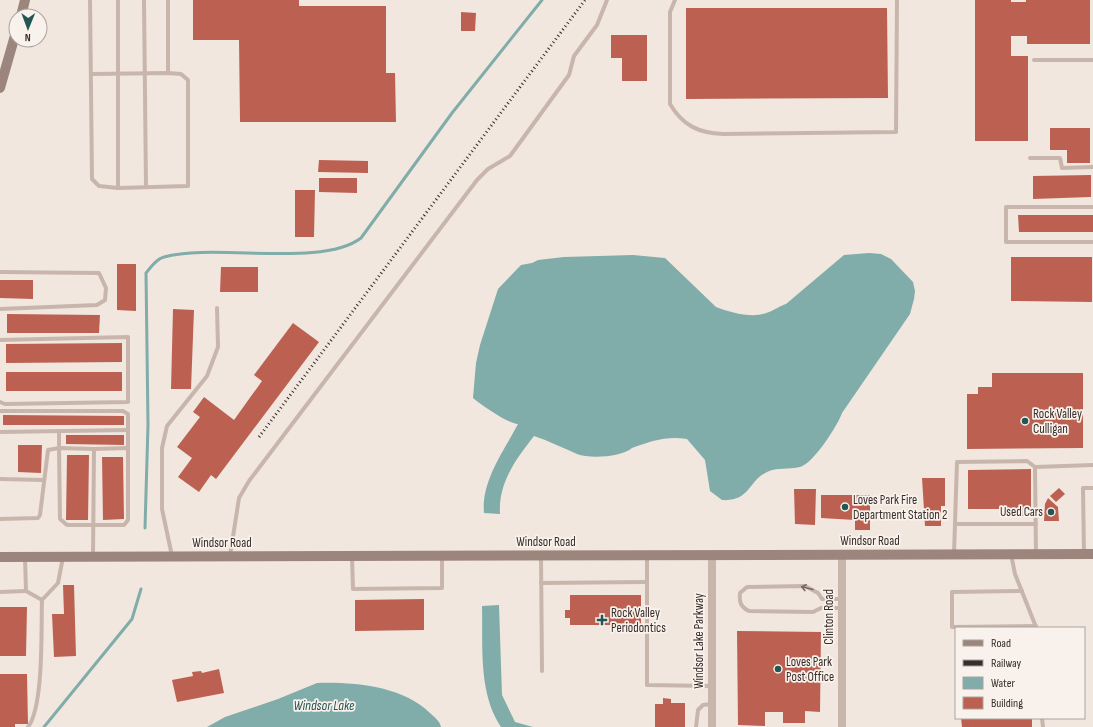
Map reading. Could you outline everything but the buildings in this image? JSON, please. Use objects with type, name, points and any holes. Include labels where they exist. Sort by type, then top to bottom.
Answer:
[{"type":"street","points":[[0,88],[11,48]]},
{"type":"street","name":"Clinton Road","points":[[842,554],[842,727]]},
{"type":"street","name":"Windsor Road","points":[[2,555],[352,556],[1089,554]]},
{"type":"street","name":"Windsor Lake Parkway","points":[[712,555],[712,727]]},
{"type":"lane","points":[[90,0],[92,179],[100,186],[118,188],[186,186],[189,184],[189,81],[181,74],[168,73],[92,74]]},
{"type":"lane","points":[[118,0],[118,188]]},
{"type":"lane","points":[[144,0],[146,188]]},
{"type":"lane","points":[[168,0],[168,73]]},
{"type":"lane","points":[[230,556],[239,498],[249,482],[476,180],[488,169],[510,156],[569,76],[574,56],[597,25],[607,0]]},
{"type":"lane","points":[[675,0],[670,12],[670,104],[685,123],[696,130],[723,134],[896,132],[897,0]]},
{"type":"lane","points":[[1034,60],[1093,60]]},
{"type":"lane","points":[[1030,158],[1060,158],[1062,168],[1093,167]]},
{"type":"lane","points":[[1093,207],[1006,207],[1006,242],[1093,242]]},
{"type":"lane","points":[[0,272],[99,273],[106,288],[105,300],[97,305],[0,309]]},
{"type":"lane","points":[[172,556],[162,509],[162,448],[167,426],[207,376],[218,347],[217,308]]},
{"type":"lane","points":[[0,340],[128,337],[128,402],[5,404],[0,402]]},
{"type":"lane","points":[[0,411],[123,411],[128,414],[128,520],[124,525],[67,525],[60,519],[59,431]]},
{"type":"lane","points":[[0,432],[128,430]]},
{"type":"lane","points":[[0,519],[38,518],[48,450],[59,448],[128,448]]},
{"type":"lane","points":[[93,556],[94,449]]},
{"type":"lane","points":[[954,554],[957,462],[1027,461],[1035,467],[1093,466]]},
{"type":"lane","points":[[1035,467],[1036,554]]},
{"type":"lane","points":[[0,479],[43,480]]},
{"type":"lane","points":[[1089,554],[1083,488],[1093,488]]},
{"type":"lane","points":[[955,524],[1036,524]]},
{"type":"lane","points":[[1011,554],[1015,574],[1022,591],[1036,627],[952,627],[952,592],[1022,591]]},
{"type":"lane","points":[[352,556],[353,589],[442,588],[442,555]]},
{"type":"lane","points":[[542,555],[542,671]]},
{"type":"lane","points":[[647,555],[647,684],[711,686]]},
{"type":"lane","points":[[25,556],[26,591]]},
{"type":"lane","points":[[28,727],[34,715],[41,671],[42,600],[58,583],[63,556]]},
{"type":"lane","points":[[541,583],[647,582]]},
{"type":"lane","points":[[841,599],[822,599],[818,593],[805,586],[760,586],[747,587],[740,593],[739,601],[743,608],[749,611],[813,612],[821,608],[841,608]]},
{"type":"lane","points":[[0,592],[26,591],[42,600]]},
{"type":"lane","points":[[696,727],[698,710],[703,705],[711,704]]},
{"type":"water","points":[[869,253],[881,254],[891,259],[913,282],[915,291],[910,314],[842,413],[836,426],[818,452],[805,464],[796,468],[771,470],[756,480],[744,494],[738,498],[722,500],[710,491],[705,460],[687,439],[672,438],[659,440],[646,443],[614,455],[597,457],[577,454],[534,436],[515,463],[505,482],[500,503],[500,514],[484,513],[486,489],[490,478],[500,456],[518,424],[502,417],[473,398],[476,363],[480,345],[498,289],[521,265],[538,260],[564,257],[633,255],[665,258],[716,307],[736,313],[757,315],[769,312],[786,304],[844,255]]},
{"type":"water","points":[[499,605],[502,695],[515,722],[533,727],[501,727],[488,699],[483,668],[482,606]]},
{"type":"water","name":"Windsor Lake","points":[[317,683],[347,683],[392,691],[419,704],[437,719],[441,727],[207,727],[225,717],[278,699]]},
{"type":"waterway","points":[[145,528],[148,425],[146,273],[161,258],[186,253],[211,252],[295,254],[321,252],[343,247],[361,238],[452,113],[542,0]]},
{"type":"waterway","points":[[44,727],[132,619],[141,589]]},
{"type":"railway","points":[[259,437],[585,0]]},
{"type":"place","name":"Rock Valley Culligan","points":[[1025,421]]},
{"type":"place","name":"Loves Park Fire Department Station 2","points":[[845,507]]},
{"type":"place","name":"Used Cars","points":[[1051,512]]},
{"type":"place","name":"Rock Valley Periodontics","points":[[602,620]]},
{"type":"place","name":"Loves Park Post Office","points":[[778,669]]}]
